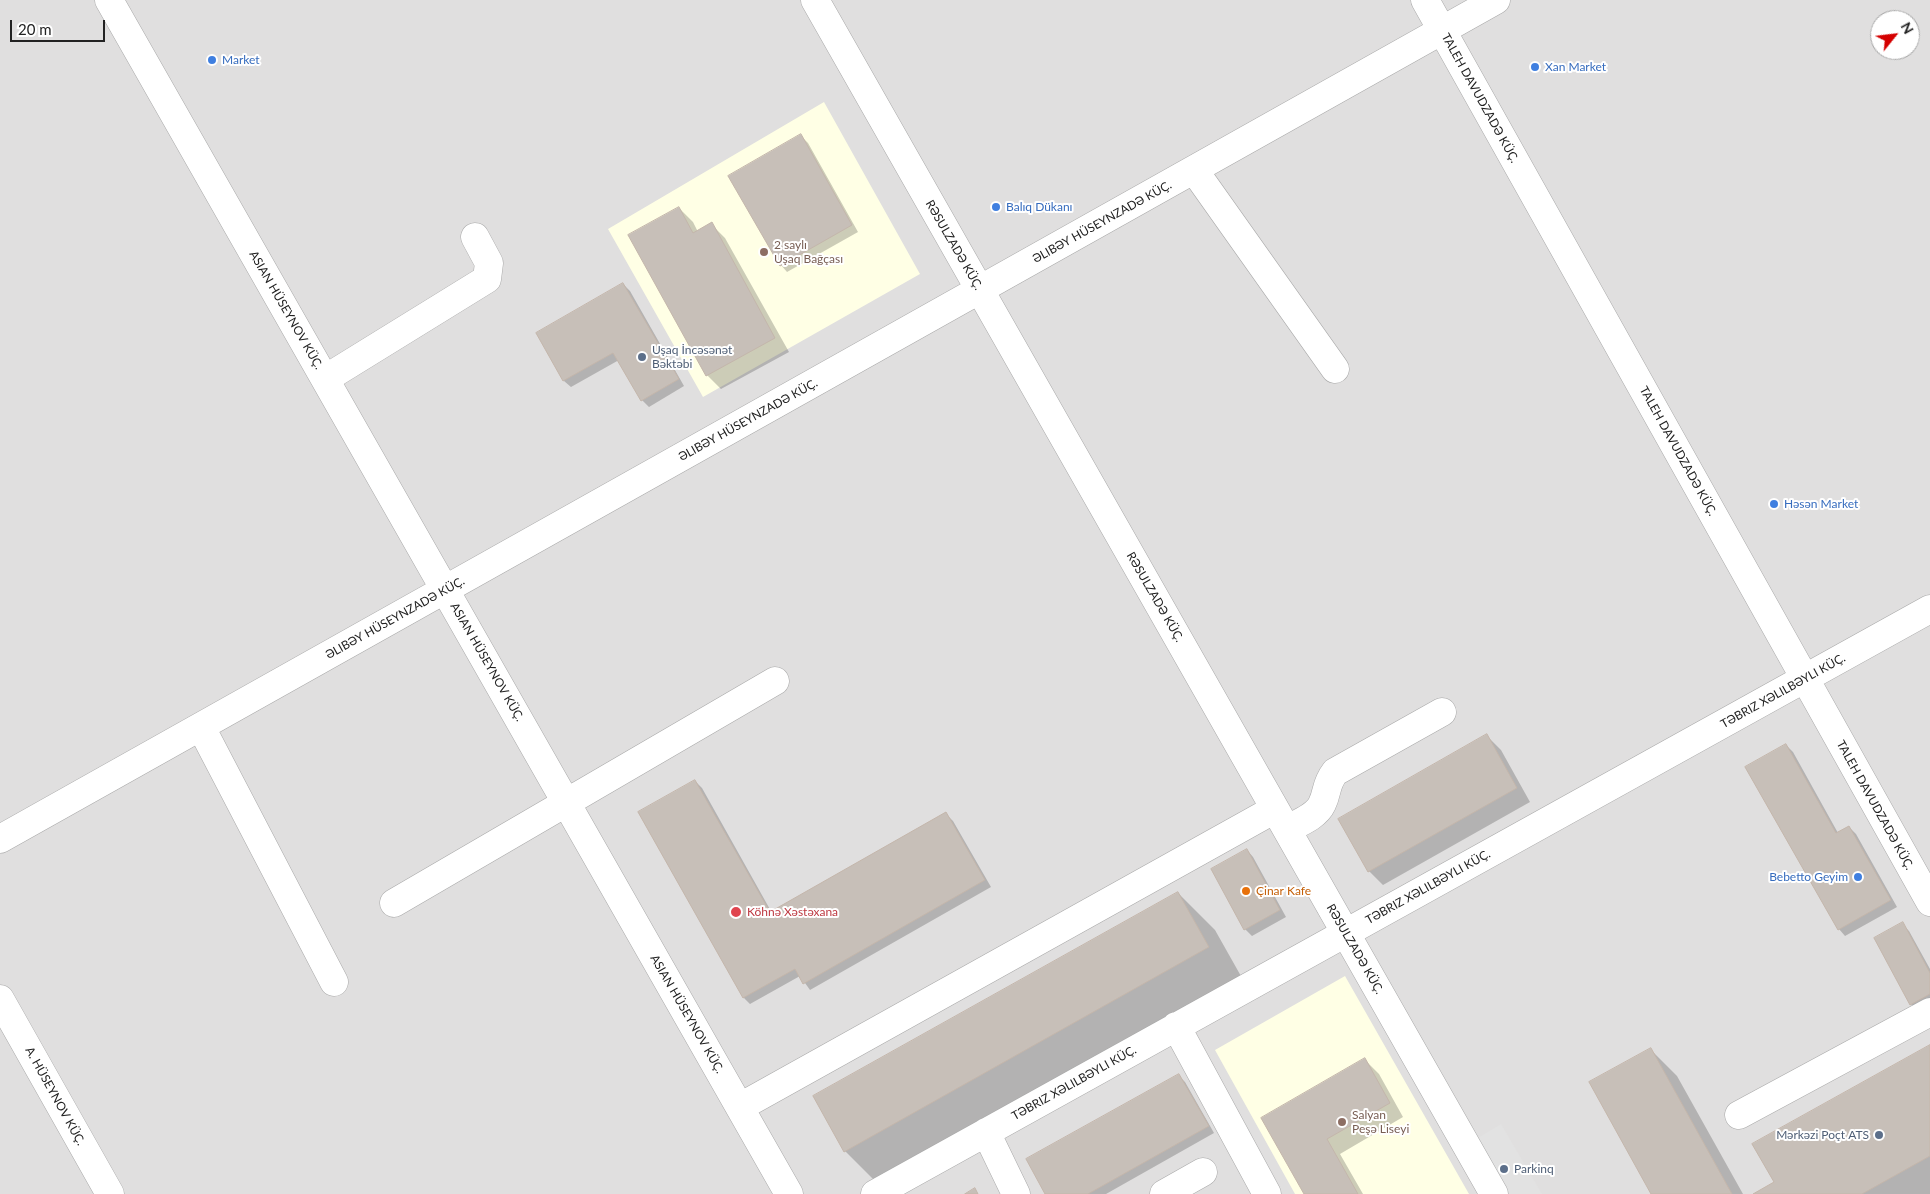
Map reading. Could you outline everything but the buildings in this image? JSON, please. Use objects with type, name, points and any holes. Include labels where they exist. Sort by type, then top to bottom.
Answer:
[{"type":"street","name":"ASIAN HÜSEYNOV KÜÇ.","points":[[109,0],[789,1194]]},
{"type":"street","name":"RƏSULZADƏ KÜÇ.","points":[[815,0],[1494,1194]]},
{"type":"street","name":"TALEH DAVUDZADƏ KÜÇ.","points":[[1425,0],[1930,902]]},
{"type":"street","name":"ƏLIBƏY HÜSEYNZADƏ KÜÇ.","points":[[0,839],[1496,0]]},
{"type":"street","points":[[1194,170],[1336,369]]},
{"type":"street","points":[[325,379],[487,279],[488,263],[475,237]]},
{"type":"street","name":"TƏBRIZ XƏLILBƏYLI KÜÇ.","points":[[875,1194],[1930,609]]},
{"type":"street","points":[[394,903],[566,801],[775,681]]},
{"type":"street","points":[[740,1107],[1281,819],[1316,813],[1322,804],[1328,780],[1335,772],[1442,712]]},
{"type":"street","points":[[201,727],[334,982]]},
{"type":"street","name":"A. HÜSEYNOV KÜÇ.","points":[[0,999],[110,1194]]},
{"type":"street","points":[[1739,1115],[1930,1012]]},
{"type":"street","points":[[1176,1026],[1267,1194]]},
{"type":"street","points":[[986,1132],[1016,1194]]},
{"type":"street","points":[[1164,1194],[1203,1172]]},
{"type":"shaded area","points":[[0,0],[1930,0],[1930,1194],[0,1194]]},
{"type":"shaded area","name":"2 saylı Uşaq Bağçası","points":[[824,102],[920,274],[703,397],[608,229]]},
{"type":"shaded area","name":"Salyan Peşə Liseyi","points":[[1345,976],[1469,1194],[1295,1194],[1215,1050]]},
{"type":"shaded area","name":"Parkinq","points":[[1501,1124],[1542,1194],[1494,1194],[1466,1145]]},
{"type":"place","name":"Market","points":[[212,60]]},
{"type":"place","name":"Xan Market","points":[[1535,67]]},
{"type":"place","name":"Balıq Dükanı","points":[[996,207]]},
{"type":"place","name":"2 saylı Uşaq Bağçası","points":[[764,252]]},
{"type":"place","name":"Uşaq İncəsənət Bəktəbi","points":[[642,357]]},
{"type":"place","name":"Həsən Market","points":[[1774,504]]},
{"type":"place","name":"Bebetto Geyim","points":[[1858,877]]},
{"type":"place","name":"Çinar Kafe","points":[[1246,891]]},
{"type":"place","name":"Köhnə Xəstəxana","points":[[736,912]]},
{"type":"place","name":"Salyan Peşə Liseyi","points":[[1342,1122]]},
{"type":"place","name":"Mərkəzi Poçt ATS","points":[[1879,1135]]},
{"type":"place","name":"Parkinq","points":[[1504,1169]]}]
